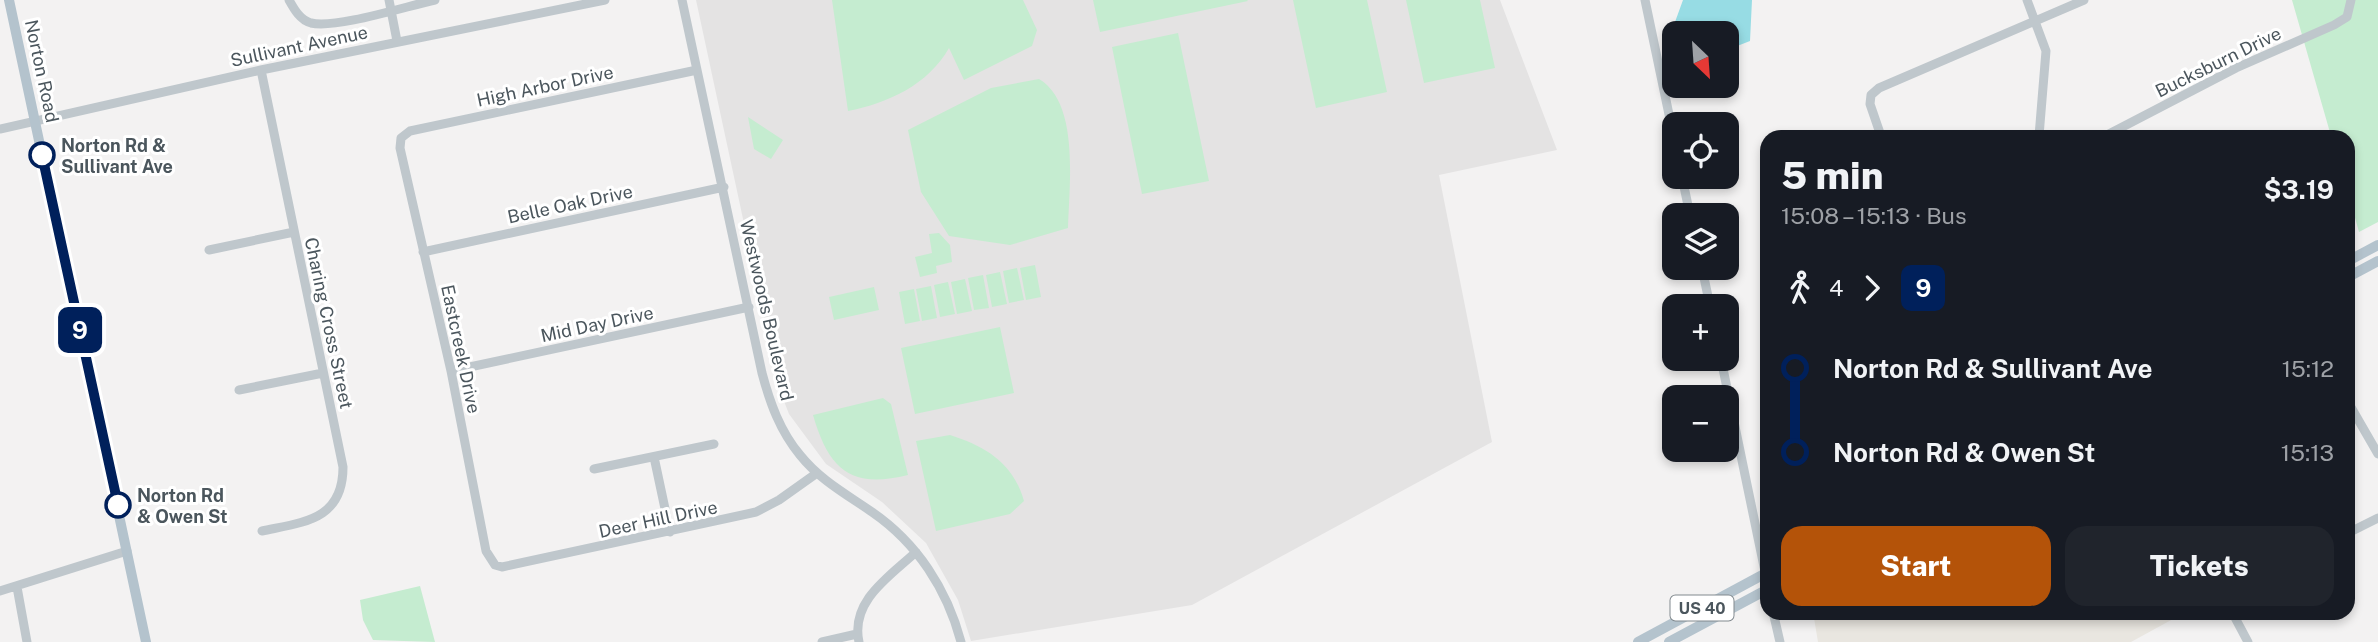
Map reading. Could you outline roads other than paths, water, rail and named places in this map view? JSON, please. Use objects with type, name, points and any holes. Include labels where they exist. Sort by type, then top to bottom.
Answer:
[{"type":"main road","name":"Norton Road","points":[[9,0],[146,642]]},
{"type":"main road","points":[[2355,257],[2378,245]]},
{"type":"main road","points":[[2355,273],[2378,261]]},
{"type":"main road","name":"US 40","points":[[1638,642],[1760,576]]},
{"type":"main road","name":"US 40","points":[[1669,642],[1760,591]]},
{"type":"street","points":[[289,0],[303,19],[312,23],[336,23],[390,5],[435,0]]},
{"type":"street","name":"Sullivant Avenue","points":[[0,129],[397,41],[605,0]]},
{"type":"street","name":"Westwoods Boulevard","points":[[682,0],[772,408],[787,437],[817,473],[882,520],[916,552],[943,592],[961,642]]},
{"type":"street","points":[[1645,0],[1668,112]]},
{"type":"street","points":[[2027,0],[2046,51],[2047,67],[2040,130]]},
{"type":"street","points":[[1879,130],[1870,99],[1879,88],[2084,0]]},
{"type":"street","name":"Bucksburn Drive","points":[[2117,130],[2236,68],[2347,17],[2351,0]]},
{"type":"street","points":[[390,5],[397,41]]},
{"type":"street","name":"Charing Cross Street","points":[[261,70],[343,467],[336,502],[324,513],[300,523],[262,531]]},
{"type":"street","name":"High Arbor Drive","points":[[401,138],[410,131],[697,70]]},
{"type":"street","name":"Eastcreek Drive","points":[[401,138],[400,148],[451,372],[486,551],[495,565]]},
{"type":"street","name":"Belle Oak Drive","points":[[423,252],[724,187]]},
{"type":"street","points":[[209,250],[294,232]]},
{"type":"street","name":"Mid Day Drive","points":[[451,372],[749,307]]},
{"type":"street","points":[[1724,371],[1760,544]]},
{"type":"street","points":[[239,390],[324,373]]},
{"type":"street","points":[[2355,414],[2378,454]]},
{"type":"street","points":[[594,469],[714,444]]},
{"type":"street","points":[[654,457],[670,532]]},
{"type":"street","name":"Deer Hill Drive","points":[[495,565],[517,565],[756,512],[779,500],[817,473]]},
{"type":"street","points":[[2355,530],[2378,518]]},
{"type":"street","points":[[0,591],[127,551]]},
{"type":"street","points":[[822,642],[858,638],[860,612],[866,599],[916,552]]},
{"type":"street","points":[[17,587],[27,642]]},
{"type":"street","points":[[1775,620],[1780,642]]},
{"type":"street","points":[[2236,620],[2248,642]]},
{"type":"water","points":[[1683,0],[1752,0],[1750,41],[1740,45],[1740,21],[1675,21]]},
{"type":"place","name":"Norton Rd & Sullivant Ave","points":[[42,155]]},
{"type":"place","name":"Norton Rd & Owen St","points":[[118,505]]}]
